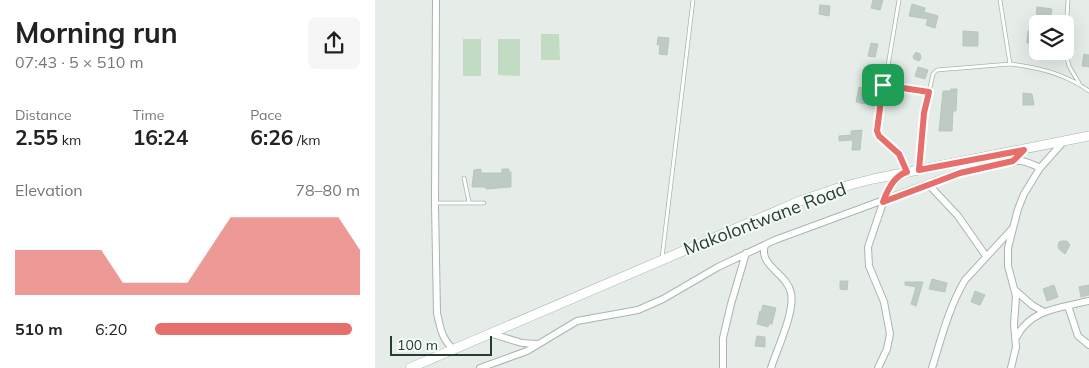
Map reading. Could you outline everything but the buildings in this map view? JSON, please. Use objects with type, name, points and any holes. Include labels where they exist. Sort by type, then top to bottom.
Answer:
[{"type":"main road","name":"Makolontwane Road","points":[[410,368],[800,201],[838,188],[1089,136]]},
{"type":"street","points":[[436,0],[435,203],[437,313],[445,341],[455,350]]},
{"type":"street","points":[[1044,312],[1032,305],[1016,290],[1009,274],[1008,248],[1021,202],[1040,168],[1064,141]]},
{"type":"street","points":[[1013,161],[1024,150]]},
{"type":"street","points":[[480,368],[515,356],[538,345],[577,321],[638,310],[663,299],[746,253],[960,173],[1013,161],[1028,162],[1040,168]]},
{"type":"street","points":[[878,368],[887,350],[890,334],[884,302],[869,266],[868,247],[887,192],[904,173]]},
{"type":"street","points":[[929,185],[958,216],[986,256]]},
{"type":"street","points":[[933,368],[943,332],[960,288],[986,256],[1013,228]]},
{"type":"street","points":[[765,245],[763,251],[764,258],[789,286],[791,298],[790,313],[771,368]]},
{"type":"street","points":[[723,368],[723,338],[746,253]]},
{"type":"street","points":[[1011,368],[1015,352],[1016,290]]},
{"type":"street","points":[[1015,340],[1025,323],[1031,318],[1044,312],[1089,301]]},
{"type":"street","points":[[1068,306],[1078,336],[1089,344]]},
{"type":"street","points":[[492,334],[538,345]]},
{"type":"lane","points":[[662,260],[693,0]]},
{"type":"lane","points":[[899,0],[883,85],[877,131],[879,136],[899,154],[904,173]]},
{"type":"lane","points":[[1000,0],[1010,64]]},
{"type":"lane","points":[[1068,0],[1065,50],[1069,66],[1079,84]]},
{"type":"lane","points":[[883,85],[929,92],[933,74],[941,69],[1010,64],[1055,74],[1079,84],[1089,91]]},
{"type":"lane","points":[[464,178],[469,202]]},
{"type":"lane","points":[[435,203],[484,203]]},
{"type":"path","points":[[919,170],[924,113],[929,92]]},
{"type":"green space","points":[[541,34],[559,34],[560,60],[541,60]]},
{"type":"green space","points":[[463,39],[481,39],[481,76],[463,76]]},
{"type":"green space","points":[[498,39],[520,39],[520,76],[498,75]]},
{"type":"route","points":[[883,85],[929,92],[924,113],[919,170],[1024,150],[1013,161],[985,166],[947,177],[883,202],[891,185],[901,174],[907,172],[899,154],[879,136],[877,131],[883,85]]}]
